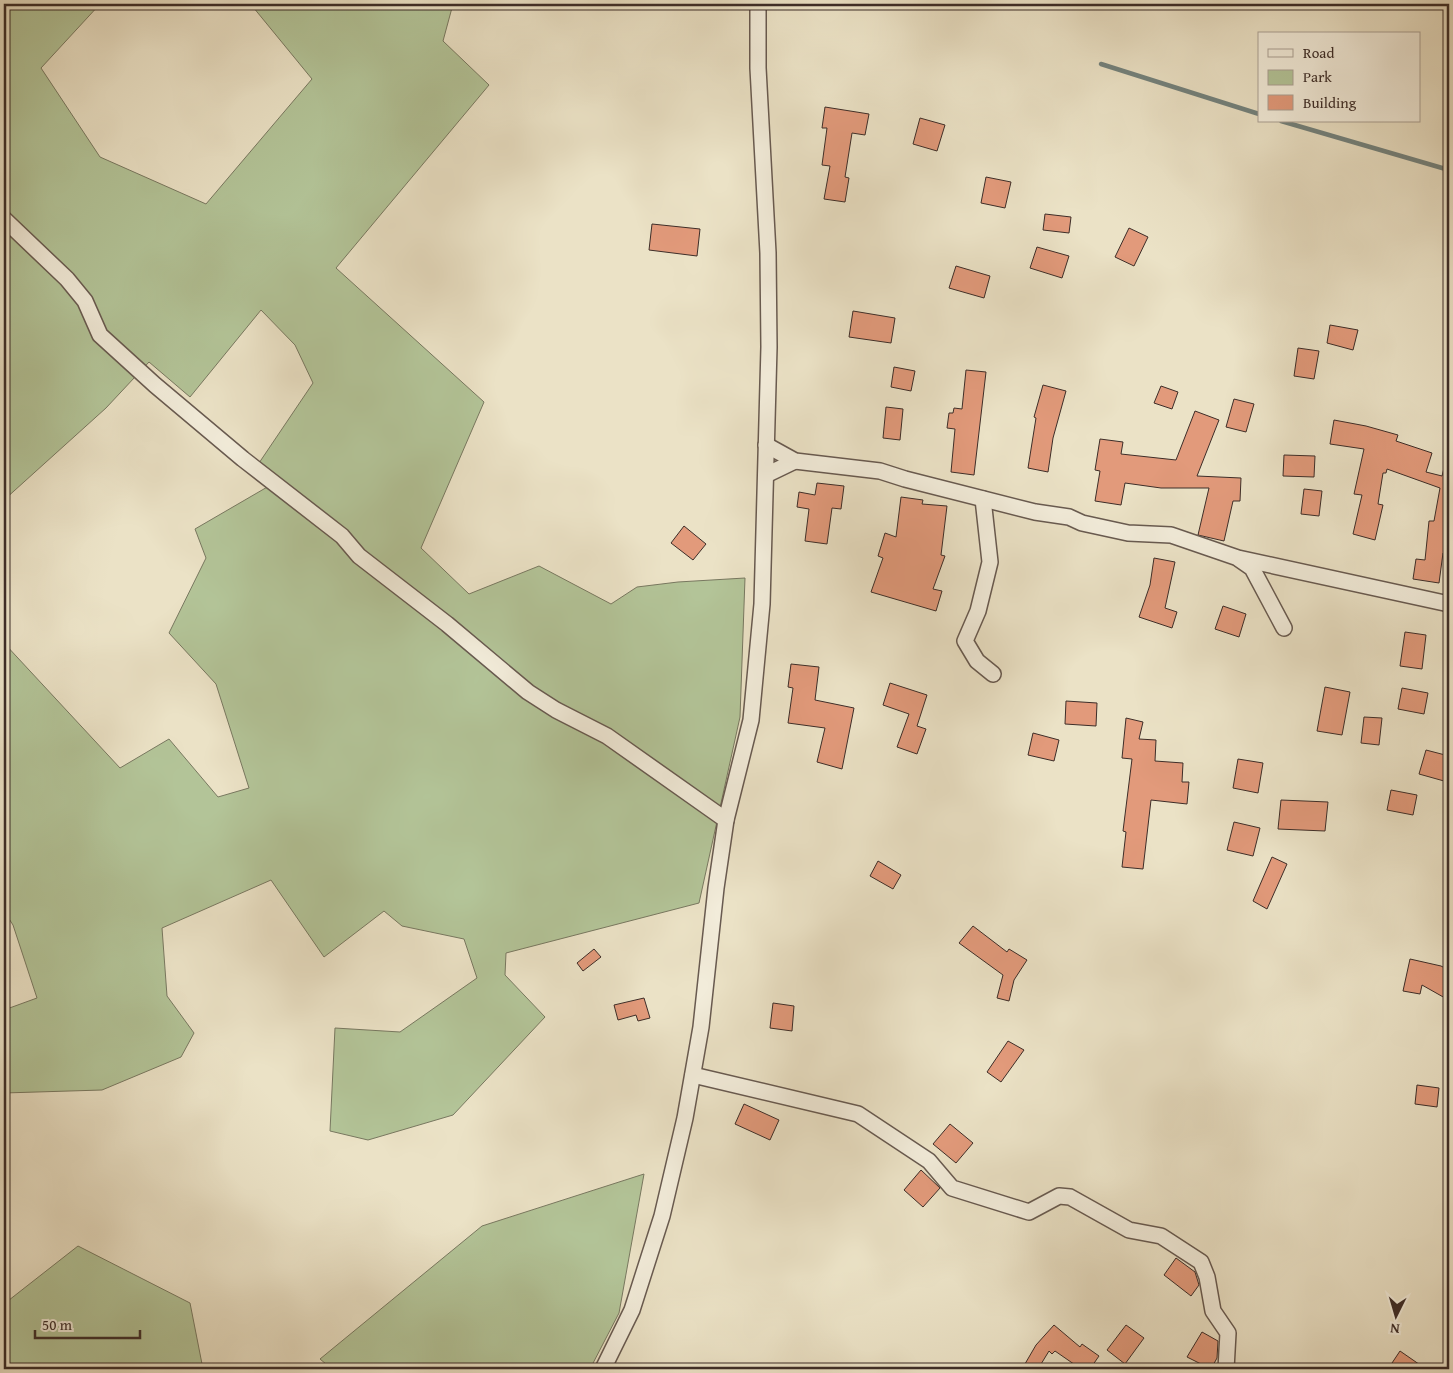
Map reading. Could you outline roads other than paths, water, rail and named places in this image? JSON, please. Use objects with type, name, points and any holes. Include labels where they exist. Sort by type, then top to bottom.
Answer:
[{"type":"street","points":[[603,1369],[632,1310],[662,1216],[685,1118],[701,1027],[716,888],[726,820],[751,720],[762,604],[769,347],[768,262],[758,68],[758,4]]},
{"type":"street","points":[[4,219],[67,279],[85,301],[100,335],[155,385],[243,459],[342,536],[359,556],[448,624],[528,692],[556,710],[607,736],[726,820]]},
{"type":"street","points":[[766,445],[795,461],[880,471],[1035,512],[1068,516],[1082,523],[1128,533],[1170,535],[1238,558],[1449,604]]},
{"type":"street","points":[[766,475],[795,461]]},
{"type":"street","points":[[983,498],[990,562],[978,611],[965,641],[977,661],[992,674]]},
{"type":"street","points":[[1238,558],[1252,568],[1284,628]]},
{"type":"street","points":[[692,1075],[858,1114],[929,1161],[952,1188],[1029,1212],[1059,1196],[1070,1197],[1129,1230],[1161,1236],[1201,1262],[1207,1277],[1213,1311],[1228,1333],[1226,1369]]},
{"type":"waterway","points":[[1101,64],[1258,114]]},
{"type":"waterway","points":[[1284,122],[1449,170]]}]
